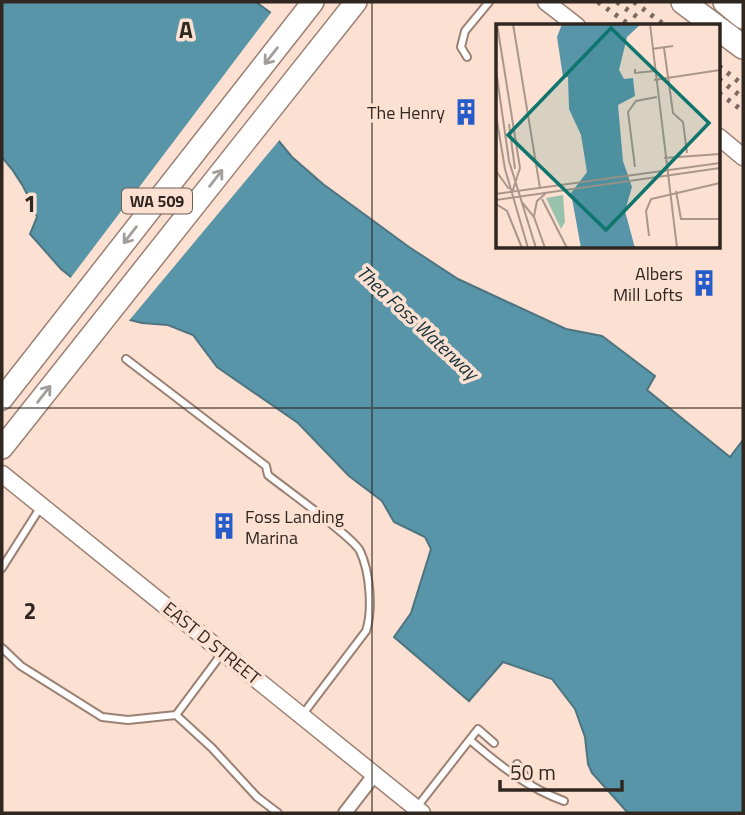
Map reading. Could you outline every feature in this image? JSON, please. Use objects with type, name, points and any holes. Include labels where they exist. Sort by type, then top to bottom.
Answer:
[{"type":"highway","name":"WA 509","points":[[2,399],[313,2]]},
{"type":"highway","name":"WA 509","points":[[2,448],[356,2]]},
{"type":"highway","points":[[682,2],[713,24]]},
{"type":"highway","points":[[725,2],[743,17]]},
{"type":"highway","points":[[720,29],[743,47]]},
{"type":"street","points":[[546,2],[574,24]]},
{"type":"street","points":[[720,138],[743,157]]},
{"type":"street","name":"EAST D STREET","points":[[2,474],[419,811]]},
{"type":"street","points":[[345,813],[375,774]]},
{"type":"lane","points":[[467,57],[461,47],[465,31],[489,2]]},
{"type":"lane","points":[[126,359],[266,466],[268,475],[360,550],[370,590],[366,631],[302,715]]},
{"type":"lane","points":[[2,568],[41,506]]},
{"type":"lane","points":[[2,648],[21,666],[102,717],[128,720],[176,715],[223,652]]},
{"type":"lane","points":[[176,715],[212,748],[257,797],[278,813]]},
{"type":"lane","points":[[419,811],[478,729],[494,743]]},
{"type":"lane","points":[[470,740],[504,769],[545,794],[564,801]]},
{"type":"lane","points":[[517,764],[531,785]]},
{"type":"water","name":"Thea Foss Waterway","points":[[2,2],[256,2],[275,16],[273,90],[278,140],[292,157],[323,184],[458,279],[566,329],[602,336],[655,376],[647,390],[730,457],[743,440],[743,813],[628,813],[592,773],[588,764],[585,737],[575,709],[552,679],[503,662],[469,701],[394,637],[411,613],[431,549],[425,537],[394,522],[382,501],[349,476],[298,423],[217,367],[193,335],[168,325],[122,318],[61,269],[30,234],[37,217],[22,185],[2,157]]},
{"type":"pier","points":[[273,10],[278,15],[286,52],[277,90],[282,137],[127,323],[119,321],[69,280]]},
{"type":"railway","points":[[598,2],[628,24]]},
{"type":"railway","points":[[617,2],[641,20]]},
{"type":"railway","points":[[634,2],[663,24]]},
{"type":"railway","points":[[720,67],[743,85]]},
{"type":"railway","points":[[720,80],[743,98]]},
{"type":"railway","points":[[720,94],[743,111]]},
{"type":"place","name":"The Henry","points":[[466,112]]},
{"type":"place","name":"Albers Mill Lofts","points":[[704,283]]},
{"type":"place","name":"Foss Landing Marina","points":[[224,526]]}]
